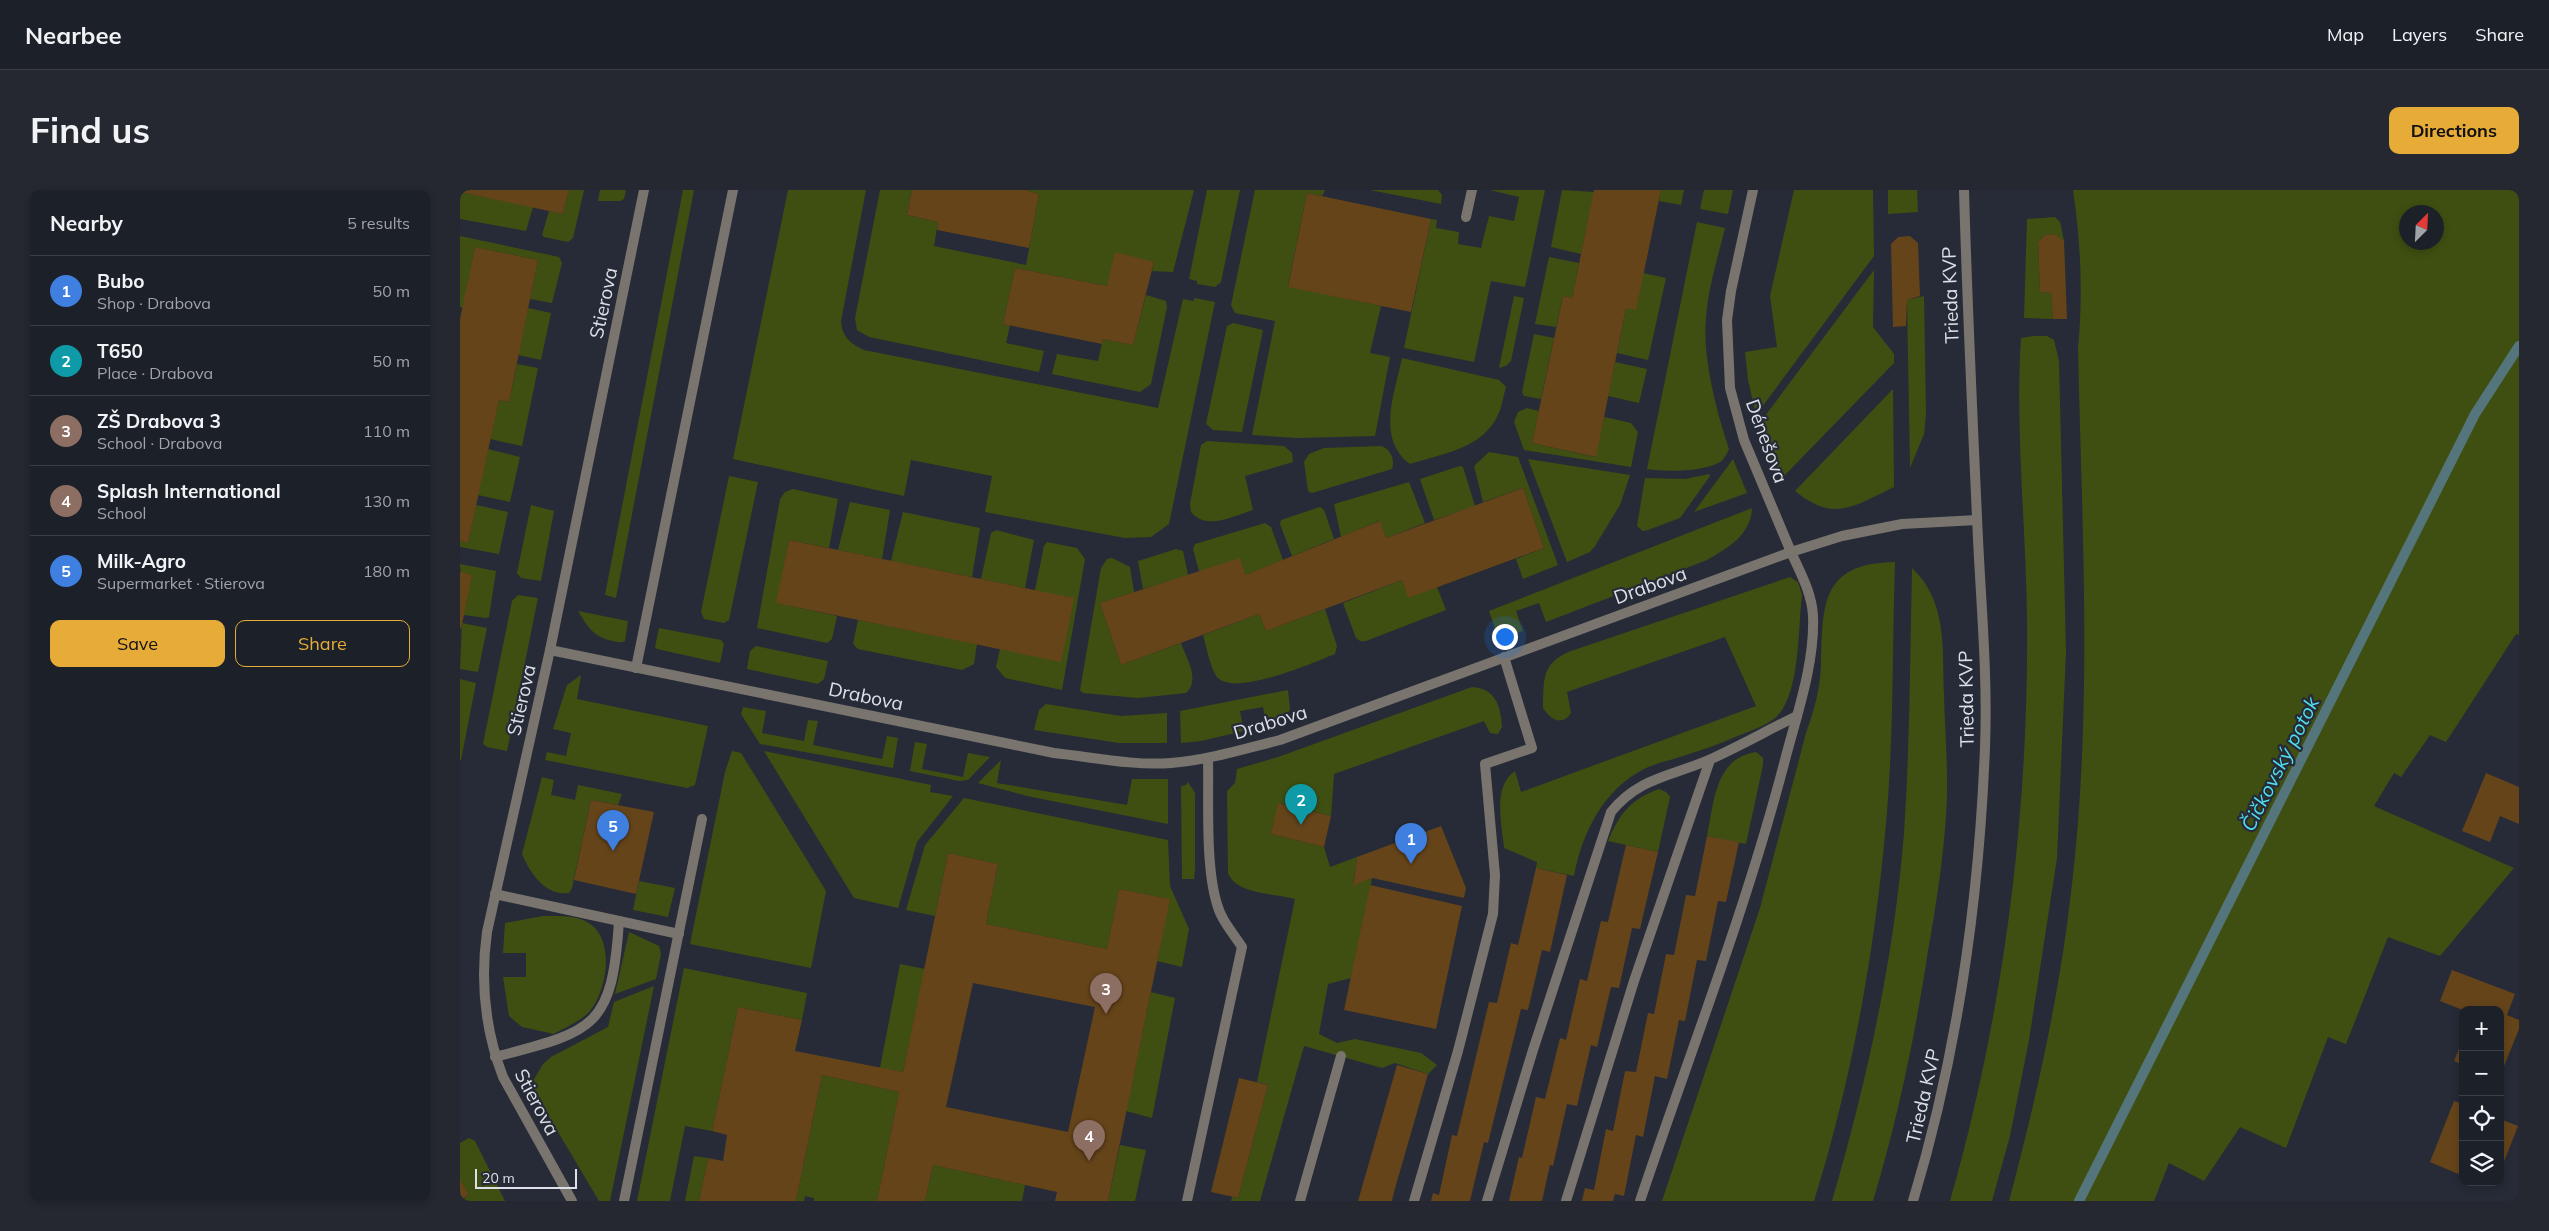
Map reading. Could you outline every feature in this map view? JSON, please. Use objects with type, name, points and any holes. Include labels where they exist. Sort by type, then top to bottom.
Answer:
[{"type":"street","name":"Stierova","points":[[572,1201],[513,1097],[495,1057],[486,1014],[483,976],[487,932],[550,650],[644,190]]},
{"type":"street","points":[[636,668],[733,190]]},
{"type":"street","points":[[1466,217],[1472,190]]},
{"type":"street","name":"Dénešova","points":[[1640,1201],[1764,841],[1797,716],[1812,648],[1813,616],[1811,599],[1741,432],[1730,388],[1727,320],[1731,291],[1754,190]]},
{"type":"street","name":"Trieda KVP","points":[[1913,1201],[1951,1060],[1967,961],[1979,863],[1985,744],[1982,596],[1977,520],[1964,190]]},
{"type":"street","name":"Drabova","points":[[550,650],[1054,753],[1158,764],[1208,758],[1280,740],[1791,552],[1842,536],[1902,524],[1977,520]]},
{"type":"street","points":[[1414,1201],[1458,1051],[1493,914],[1495,875],[1485,764],[1532,748],[1504,657]]},
{"type":"street","points":[[1487,1201],[1533,1050],[1611,812],[1632,790],[1657,778],[1710,760],[1797,716]]},
{"type":"street","points":[[1187,1201],[1242,947],[1223,918],[1217,905],[1212,883],[1208,758]]},
{"type":"street","points":[[1566,1201],[1634,981],[1710,760]]},
{"type":"street","points":[[624,1201],[702,819]]},
{"type":"street","points":[[495,894],[679,934]]},
{"type":"street","points":[[495,1057],[568,1036],[586,1027],[604,1006],[611,987],[617,953],[619,921]]},
{"type":"street","points":[[1300,1201],[1341,1056]]},
{"type":"green space","points":[[569,190],[584,190],[573,238],[568,242],[544,237],[542,235],[549,211],[563,214]]},
{"type":"green space","points":[[600,190],[626,190],[624,199],[620,201],[598,201]]},
{"type":"green space","points":[[683,190],[694,190],[616,598],[605,595]]},
{"type":"green space","points":[[788,190],[866,190],[841,321],[845,336],[864,350],[1158,408],[1183,299],[1193,301],[1195,298],[1215,302],[1169,524],[1151,537],[1125,538],[985,512],[992,476],[911,460],[904,496],[733,459]]},
{"type":"green space","points":[[880,190],[912,190],[907,215],[938,222],[934,246],[1026,265],[1039,194],[1025,190],[1194,190],[1173,272],[1152,271],[1154,262],[1107,286],[1015,268],[1003,324],[1010,325],[1006,343],[1044,351],[1039,372],[869,337],[857,330],[855,318]]},
{"type":"green space","points":[[1207,190],[1240,190],[1221,282],[1215,287],[1197,284],[1197,281],[1189,279]]},
{"type":"green space","points":[[1255,190],[1325,190],[1322,196],[1307,193],[1288,286],[1381,306],[1370,353],[1390,357],[1375,436],[1297,438],[1252,435],[1275,321],[1235,313],[1231,305]]},
{"type":"green space","points":[[1370,190],[1438,190],[1442,195],[1441,204]]},
{"type":"green space","points":[[1490,190],[1545,190],[1525,287],[1491,281],[1474,362],[1404,348],[1431,219],[1437,220],[1436,228],[1459,232],[1458,244],[1481,248],[1489,216],[1514,221],[1519,197]]},
{"type":"green space","points":[[1562,190],[1594,192],[1581,254],[1551,247]]},
{"type":"green space","points":[[1661,190],[1684,190],[1681,205],[1659,201]]},
{"type":"green space","points":[[1704,190],[1733,190],[1728,214],[1700,209]]},
{"type":"green space","points":[[1794,190],[1873,190],[1874,256],[1756,415],[1748,380],[1745,352],[1777,347],[1770,296]]},
{"type":"green space","points":[[1888,190],[1917,190],[1918,212],[1888,214]]},
{"type":"green space","points":[[2073,190],[2519,190],[2519,635],[2516,634],[2446,742],[2430,735],[2401,777],[2394,773],[2374,806],[2514,868],[2440,956],[2388,937],[2346,1044],[2328,1037],[2286,1148],[2240,1127],[2204,1181],[2169,1163],[2154,1201],[2009,1201],[2037,1087],[2053,1010],[2066,932],[2078,825],[2084,689],[2078,349],[2080,309],[2079,250]]},
{"type":"green space","points":[[460,192],[533,207],[526,231],[460,219]]},
{"type":"green space","points":[[2055,217],[2060,222],[2064,241],[2055,234],[2045,235],[2038,242],[2040,292],[2051,293],[2053,319],[2024,318],[2027,219]]},
{"type":"green space","points":[[1697,222],[1725,228],[1709,295],[1705,333],[1708,367],[1729,449],[1721,461],[1704,468],[1674,471],[1647,469]]},
{"type":"green space","points":[[460,236],[559,257],[562,263],[552,303],[530,299],[538,260],[475,247],[463,308],[460,307]]},
{"type":"green space","points":[[1549,257],[1579,263],[1572,298],[1563,296],[1556,327],[1535,324]]},
{"type":"green space","points":[[1874,270],[1873,327],[1894,354],[1894,363],[1784,476],[1775,473],[1759,424]]},
{"type":"green space","points":[[1643,273],[1666,278],[1648,360],[1617,353],[1626,308]]},
{"type":"green space","points":[[1146,295],[1166,301],[1167,307],[1151,384],[1140,392],[1052,374],[1057,354],[1098,361],[1103,339],[1133,345]]},
{"type":"green space","points":[[1514,296],[1524,298],[1511,361],[1506,366],[1499,368]]},
{"type":"green space","points":[[1924,296],[1926,415],[1924,434],[1910,468],[1907,300]]},
{"type":"green space","points":[[528,308],[551,313],[541,360],[518,355]]},
{"type":"green space","points":[[1233,323],[1263,330],[1242,432],[1213,430],[1206,424],[1227,326]]},
{"type":"green space","points":[[1534,334],[1554,338],[1541,399],[1524,396],[1522,392]]},
{"type":"green space","points":[[2047,336],[2054,340],[2059,361],[2066,651],[2057,858],[2029,1040],[2010,1136],[1992,1201],[1950,1201],[1969,1130],[1999,985],[2018,839],[2026,692],[2027,618],[2019,373],[2021,338]]},
{"type":"green space","points":[[1402,358],[1499,380],[1506,387],[1499,414],[1490,428],[1471,443],[1459,449],[1410,464],[1400,453],[1393,441],[1391,428],[1392,400]]},
{"type":"green space","points":[[1615,362],[1647,369],[1639,403],[1608,396]]},
{"type":"green space","points":[[517,364],[538,368],[522,446],[490,439],[499,400],[509,402]]},
{"type":"green space","points":[[1893,389],[1894,487],[1855,505],[1833,509],[1821,507],[1795,491]]},
{"type":"green space","points":[[1527,408],[1539,411],[1532,443],[1595,457],[1604,417],[1631,423],[1638,432],[1631,467],[1524,450],[1514,422],[1518,412]]},
{"type":"green space","points":[[1207,441],[1284,446],[1292,453],[1293,462],[1245,476],[1253,510],[1229,518],[1205,521],[1197,518],[1191,512],[1190,504],[1201,445]]},
{"type":"green space","points":[[1381,446],[1391,455],[1392,469],[1312,493],[1308,491],[1304,462],[1309,454],[1324,448]]},
{"type":"green space","points":[[488,449],[520,457],[510,502],[478,495]]},
{"type":"green space","points":[[1489,452],[1518,457],[1558,565],[1523,579],[1516,559],[1544,548],[1523,488],[1483,502],[1474,466]]},
{"type":"green space","points":[[1528,459],[1630,475],[1620,505],[1590,552],[1567,562]]},
{"type":"green space","points":[[1733,459],[1747,493],[1694,512]]},
{"type":"green space","points":[[1460,466],[1463,467],[1475,506],[1434,520],[1420,479]]},
{"type":"green space","points":[[1709,474],[1710,476],[1680,518],[1643,531],[1637,526],[1645,478],[1685,479]]},
{"type":"green space","points":[[729,476],[758,482],[729,620],[724,623],[704,619],[701,612]]},
{"type":"green space","points":[[1409,482],[1425,523],[1386,538],[1379,521],[1341,537],[1334,504]]},
{"type":"green space","points":[[793,489],[838,499],[829,548],[789,540],[777,603],[837,616],[832,639],[827,643],[757,628],[780,499],[785,492]]},
{"type":"green space","points":[[850,502],[890,510],[882,559],[838,550]]},
{"type":"green space","points":[[476,505],[508,512],[499,554],[460,547],[460,541],[468,543]]},
{"type":"green space","points":[[531,505],[554,511],[541,581],[521,578],[517,573]]},
{"type":"green space","points":[[1320,507],[1324,510],[1334,539],[1292,556],[1280,524],[1281,520]]},
{"type":"green space","points":[[1752,508],[1748,526],[1737,540],[1707,560],[1546,622],[1539,603],[1516,611],[1523,631],[1505,637],[1497,634],[1489,611]]},
{"type":"green space","points":[[903,512],[980,528],[972,577],[891,561]]},
{"type":"green space","points":[[1265,523],[1271,527],[1283,560],[1245,575],[1199,571],[1193,549],[1195,544]]},
{"type":"green space","points":[[996,530],[1034,540],[1025,588],[981,579],[991,533]]},
{"type":"green space","points":[[1047,542],[1077,548],[1085,559],[1062,690],[1005,678],[996,667],[1000,649],[1035,590],[1044,546]]},
{"type":"green space","points":[[1176,549],[1183,551],[1188,575],[1143,589],[1138,561]]},
{"type":"green space","points":[[1112,558],[1130,567],[1134,592],[1100,603],[1121,665],[1181,643],[1192,675],[1190,688],[1186,693],[1138,698],[1083,693],[1080,690],[1101,568],[1107,559]]},
{"type":"green space","points":[[1895,562],[1889,791],[1875,919],[1851,1062],[1828,1155],[1814,1201],[1662,1201],[1760,908],[1816,700],[1820,675],[1825,607],[1830,592],[1839,580],[1852,570],[1870,564]]},
{"type":"green space","points":[[460,564],[496,571],[489,617],[464,615]]},
{"type":"green space","points":[[1912,568],[1924,581],[1932,596],[1941,627],[1947,786],[1941,867],[1911,1046],[1898,1108],[1873,1201],[1832,1201],[1868,1065],[1886,973],[1899,880],[1908,767]]},
{"type":"green space","points":[[1790,577],[1798,582],[1802,595],[1799,639],[1795,670],[1788,698],[1782,710],[1774,719],[1758,728],[1705,749],[1653,765],[1630,778],[1606,801],[1597,814],[1583,844],[1574,876],[1536,868],[1537,862],[1504,848],[1500,806],[1501,796],[1503,786],[1515,771],[1521,792],[1756,706],[1725,637],[1567,692],[1571,713],[1564,720],[1556,720],[1543,708],[1544,680],[1549,667],[1554,661],[1571,651]]},
{"type":"green space","points":[[1402,580],[1408,597],[1437,587],[1446,610],[1366,641],[1360,641],[1356,638],[1343,603]]},
{"type":"green space","points":[[518,595],[538,598],[507,751],[487,747],[483,744],[512,601]]},
{"type":"green space","points":[[1325,609],[1337,646],[1335,654],[1257,681],[1227,683],[1215,675],[1203,635],[1259,614],[1266,631]]},
{"type":"green space","points":[[578,611],[628,621],[625,641],[613,641],[600,637],[588,626]]},
{"type":"green space","points":[[858,620],[977,644],[974,664],[962,670],[858,649],[853,644]]},
{"type":"green space","points":[[462,623],[487,628],[478,672],[460,669]]},
{"type":"green space","points":[[659,628],[721,640],[724,644],[720,663],[657,649],[655,647]]},
{"type":"green space","points":[[756,646],[828,661],[824,679],[818,684],[747,669],[750,651]]},
{"type":"green space","points":[[581,675],[577,699],[708,726],[695,785],[687,788],[545,760],[547,752],[566,756],[571,733],[553,729],[567,685]]},
{"type":"green space","points":[[460,679],[476,683],[461,760],[460,760]]},
{"type":"green space","points":[[1472,687],[1486,691],[1495,699],[1500,712],[1502,727],[1498,734],[1490,733],[1484,721],[1334,774],[1331,816],[1279,803],[1271,834],[1324,847],[1330,867],[1357,857],[1353,885],[1372,878],[1351,978],[1328,984],[1319,1034],[1337,1043],[1355,1039],[1421,1053],[1437,1065],[1428,1074],[1395,1063],[1382,1068],[1304,1046],[1260,1201],[1231,1201],[1232,1197],[1238,1198],[1268,1085],[1257,1082],[1295,899],[1257,892],[1239,886],[1228,873],[1227,791],[1235,783],[1237,769],[1278,757]]},
{"type":"green space","points":[[1288,690],[1290,709],[1286,718],[1266,724],[1263,707],[1240,711],[1244,731],[1201,741],[1181,743],[1180,711]]},
{"type":"green space","points":[[1046,704],[1121,716],[1167,713],[1167,743],[1119,743],[1034,730],[1039,710]]},
{"type":"green space","points":[[743,707],[766,711],[762,733],[804,741],[808,720],[818,721],[813,745],[882,759],[887,736],[898,738],[893,768],[760,744],[741,714]]},
{"type":"green space","points":[[915,742],[927,744],[922,769],[963,777],[968,753],[990,757],[968,780],[959,781],[910,771]]},
{"type":"green space","points":[[732,751],[741,753],[826,891],[811,968],[690,944],[725,772]]},
{"type":"green space","points":[[764,751],[931,785],[930,792],[953,796],[917,842],[898,908],[854,898]]},
{"type":"green space","points":[[1756,752],[1763,758],[1763,765],[1746,844],[1707,836],[1715,796],[1724,772],[1742,756]]},
{"type":"green space","points":[[1001,760],[997,783],[1127,805],[1132,779],[1168,779],[1168,824],[1027,796],[978,783]]},
{"type":"green space","points":[[542,777],[554,780],[551,795],[575,800],[578,785],[622,794],[618,805],[591,800],[572,888],[569,893],[560,893],[546,887],[529,869],[522,854]]},
{"type":"green space","points":[[1188,782],[1195,793],[1195,869],[1194,879],[1182,879],[1181,786],[1186,785]]},
{"type":"green space","points":[[1659,789],[1666,792],[1670,797],[1658,852],[1608,841],[1627,809],[1649,793]]},
{"type":"green space","points":[[964,798],[1168,840],[1170,886],[1189,929],[1182,967],[1157,961],[1169,899],[1119,889],[1107,949],[986,924],[998,864],[948,853],[935,916],[906,910],[925,845]]},
{"type":"green space","points":[[639,881],[675,888],[668,917],[633,910]]},
{"type":"green space","points":[[543,916],[570,917],[585,921],[595,928],[605,950],[605,977],[601,990],[590,1011],[573,1024],[554,1034],[522,1027],[509,1016],[503,977],[526,977],[526,953],[503,953],[505,923]]},
{"type":"green space","points":[[629,932],[659,946],[661,954],[656,979],[615,994]]},
{"type":"green space","points":[[900,964],[925,969],[903,1072],[880,1068]]},
{"type":"green space","points":[[684,968],[807,993],[802,1020],[738,1007],[712,1131],[685,1126],[670,1201],[637,1201]]},
{"type":"green space","points":[[654,986],[610,1201],[599,1201],[536,1095],[533,1081],[543,1064],[551,1057],[608,1027],[614,1002]]},
{"type":"green space","points":[[1151,992],[1175,998],[1152,1118],[1126,1111]]},
{"type":"green space","points":[[822,1075],[899,1092],[877,1201],[814,1201],[814,1198],[805,1196],[804,1201],[796,1201]]},
{"type":"green space","points":[[469,1138],[475,1141],[505,1201],[460,1201],[469,1195],[460,1179],[460,1143]]},
{"type":"green space","points":[[1120,1145],[1146,1150],[1135,1201],[1108,1201]]},
{"type":"green space","points":[[694,1156],[708,1158],[699,1201],[685,1201]]},
{"type":"green space","points":[[933,1165],[1025,1185],[1022,1201],[925,1201]]},
{"type":"building","points":[[460,190],[569,190],[563,214],[460,192]]},
{"type":"building","points":[[912,190],[1025,190],[1039,194],[1029,248],[937,230],[938,222],[907,215]]},
{"type":"building","points":[[1594,190],[1661,190],[1636,310],[1626,308],[1596,457],[1532,443],[1563,296],[1572,298]]},
{"type":"building","points":[[1307,193],[1431,219],[1411,312],[1288,287]]},
{"type":"building","points":[[2055,234],[2064,241],[2067,319],[2053,319],[2051,293],[2040,292],[2038,242],[2045,235]]},
{"type":"building","points":[[1910,236],[1918,243],[1920,296],[1907,300],[1906,326],[1893,327],[1891,244],[1898,237]]},
{"type":"building","points":[[475,247],[538,260],[509,402],[499,400],[468,543],[460,541],[460,319]]},
{"type":"building","points":[[1115,252],[1154,262],[1133,345],[1103,339],[1102,344],[1003,324],[1015,268],[1107,286]]},
{"type":"building","points":[[1523,488],[1544,548],[1408,598],[1402,580],[1266,631],[1259,614],[1121,665],[1100,603],[1240,558],[1245,575],[1380,521],[1386,538]]},
{"type":"building","points":[[789,540],[1074,598],[1061,662],[776,603]]},
{"type":"building","points":[[460,572],[472,575],[461,629],[460,628]]},
{"type":"building","points":[[2486,773],[2519,787],[2519,824],[2500,816],[2490,842],[2462,831]]},
{"type":"building","points":[[591,800],[654,812],[636,894],[574,880]]},
{"type":"building","points":[[1278,803],[1331,816],[1324,847],[1271,834]]},
{"type":"building","points":[[1441,826],[1466,888],[1464,898],[1372,878],[1353,886],[1357,857]]},
{"type":"building","points":[[1707,836],[1739,842],[1726,902],[1718,901],[1706,961],[1697,960],[1685,1021],[1679,1020],[1667,1079],[1655,1076],[1643,1137],[1636,1135],[1624,1196],[1615,1194],[1613,1201],[1582,1201],[1585,1188],[1594,1190],[1606,1129],[1613,1131],[1625,1071],[1636,1072],[1648,1013],[1654,1014],[1666,954],[1674,955],[1686,895],[1695,896]]},
{"type":"building","points":[[1626,845],[1658,852],[1640,929],[1632,928],[1619,988],[1611,987],[1597,1047],[1591,1045],[1577,1106],[1567,1104],[1553,1166],[1550,1165],[1542,1201],[1509,1201],[1519,1157],[1522,1158],[1536,1097],[1545,1099],[1560,1038],[1566,1040],[1580,979],[1587,981],[1601,921],[1608,922]]},
{"type":"building","points":[[948,853],[998,864],[986,924],[1107,949],[1119,889],[1170,899],[1108,1201],[1055,1201],[1057,1192],[933,1165],[925,1201],[877,1201],[899,1092],[822,1075],[796,1201],[699,1201],[708,1158],[723,1161],[727,1135],[712,1131],[738,1007],[802,1020],[795,1051],[903,1072]],"holes":[[[973,983],[1095,1007],[1068,1132],[946,1107]]]},
{"type":"building","points":[[1536,868],[1567,875],[1550,952],[1542,950],[1528,1010],[1521,1009],[1488,1143],[1484,1142],[1470,1201],[1431,1201],[1433,1193],[1439,1195],[1452,1135],[1457,1136],[1489,1002],[1497,1003],[1511,943],[1518,945]]},
{"type":"building","points":[[1370,885],[1462,906],[1436,1029],[1344,1010]]},
{"type":"building","points":[[2452,970],[2515,994],[2507,1015],[2519,1020],[2519,1029],[2504,1066],[2504,1006],[2459,1006],[2459,1008],[2440,1001]]},
{"type":"building","points":[[2459,1049],[2459,1063],[2454,1061]]},
{"type":"building","points":[[1397,1065],[1428,1074],[1392,1201],[1358,1201]]},
{"type":"building","points":[[1239,1078],[1268,1085],[1238,1198],[1211,1192]]},
{"type":"building","points":[[2454,1101],[2459,1103],[2459,1174],[2430,1162]]},
{"type":"building","points":[[2504,1121],[2518,1126],[2504,1162]]},
{"type":"building","points":[[460,1179],[469,1195],[460,1200]]},
{"type":"waterway","name":"Čičkovský potok","points":[[2079,1201],[2475,414],[2519,346]]},
{"type":"place","name":"T650","points":[[1301,825]]},
{"type":"place","name":"Milk-Agro","points":[[613,851]]},
{"type":"place","name":"Bubo","points":[[1411,864]]},
{"type":"place","name":"ZŠ Drabova 3","points":[[1106,1014]]},
{"type":"place","name":"Splash International","points":[[1089,1161]]}]
